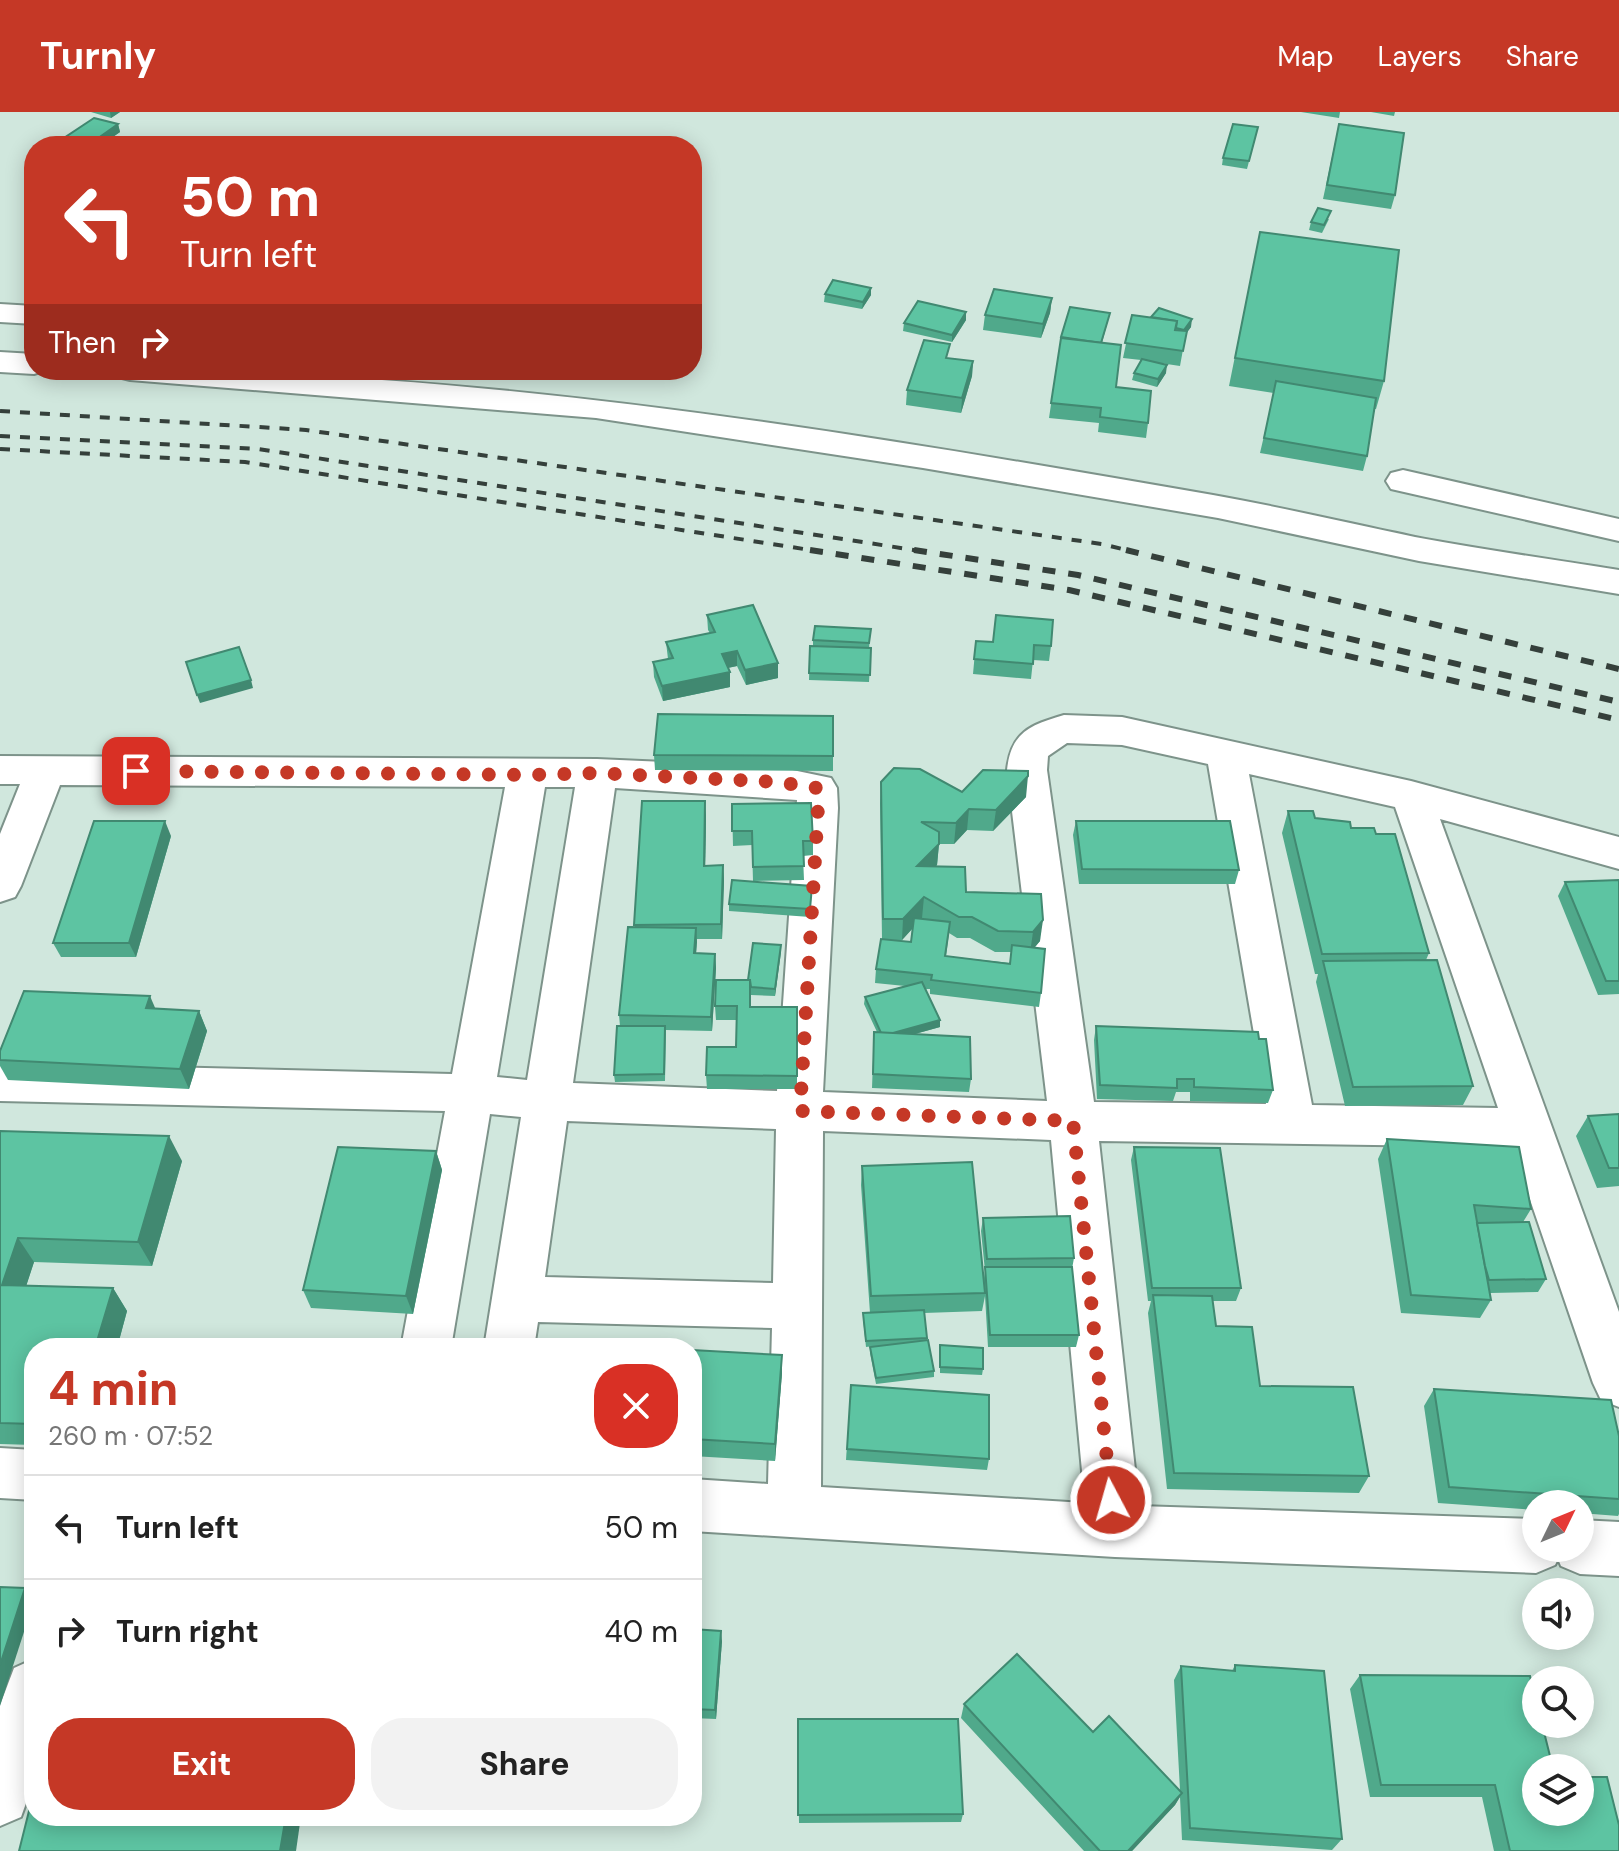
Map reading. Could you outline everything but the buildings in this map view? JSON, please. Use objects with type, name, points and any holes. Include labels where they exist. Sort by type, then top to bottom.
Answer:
[{"type":"street","points":[[0,313],[24,314]]},
{"type":"street","points":[[0,362],[24,363]]},
{"type":"street","points":[[264,380],[424,392],[640,414],[923,457],[1205,505],[1419,549],[1619,582]]},
{"type":"street","points":[[1403,481],[1619,530]]},
{"type":"street","points":[[1115,1531],[1073,1121],[1027,770],[1029,750],[1046,736],[1064,729],[1090,727],[1411,796],[1615,860]]},
{"type":"street","points":[[1226,755],[1292,1122]]},
{"type":"street","points":[[0,770],[597,773],[778,782],[817,788],[800,1111],[794,1510]]},
{"type":"street","points":[[0,886],[46,770]]},
{"type":"street","points":[[511,1338],[597,773]]},
{"type":"street","points":[[428,1338],[527,775]]},
{"type":"street","points":[[1411,796],[1619,1383]]},
{"type":"street","points":[[0,1082],[471,1093],[546,1101],[1073,1121],[1527,1128]]},
{"type":"street","points":[[517,1299],[797,1306]]},
{"type":"street","points":[[0,1473],[24,1474]]},
{"type":"street","points":[[702,1505],[1115,1531],[1522,1546]]},
{"type":"street","points":[[1594,1548],[1619,1549]]},
{"type":"street","points":[[0,1796],[24,1720]]},
{"type":"railway","points":[[0,411],[306,430],[1102,544],[1126,550]]},
{"type":"railway","points":[[0,436],[258,449],[915,550]]},
{"type":"railway","points":[[0,449],[245,462],[823,552]]},
{"type":"railway","points":[[810,550],[1069,590],[1619,720]]},
{"type":"railway","points":[[915,550],[1078,575],[1619,702]]},
{"type":"railway","points":[[915,550],[927,552]]},
{"type":"railway","points":[[1126,550],[1619,669]]},
{"type":"railway","points":[[1126,550],[1134,552]]},
{"type":"route","points":[[136,771],[597,773],[778,782],[817,788],[819,797],[801,1050],[800,1111],[1073,1121],[1111,1500]]}]
